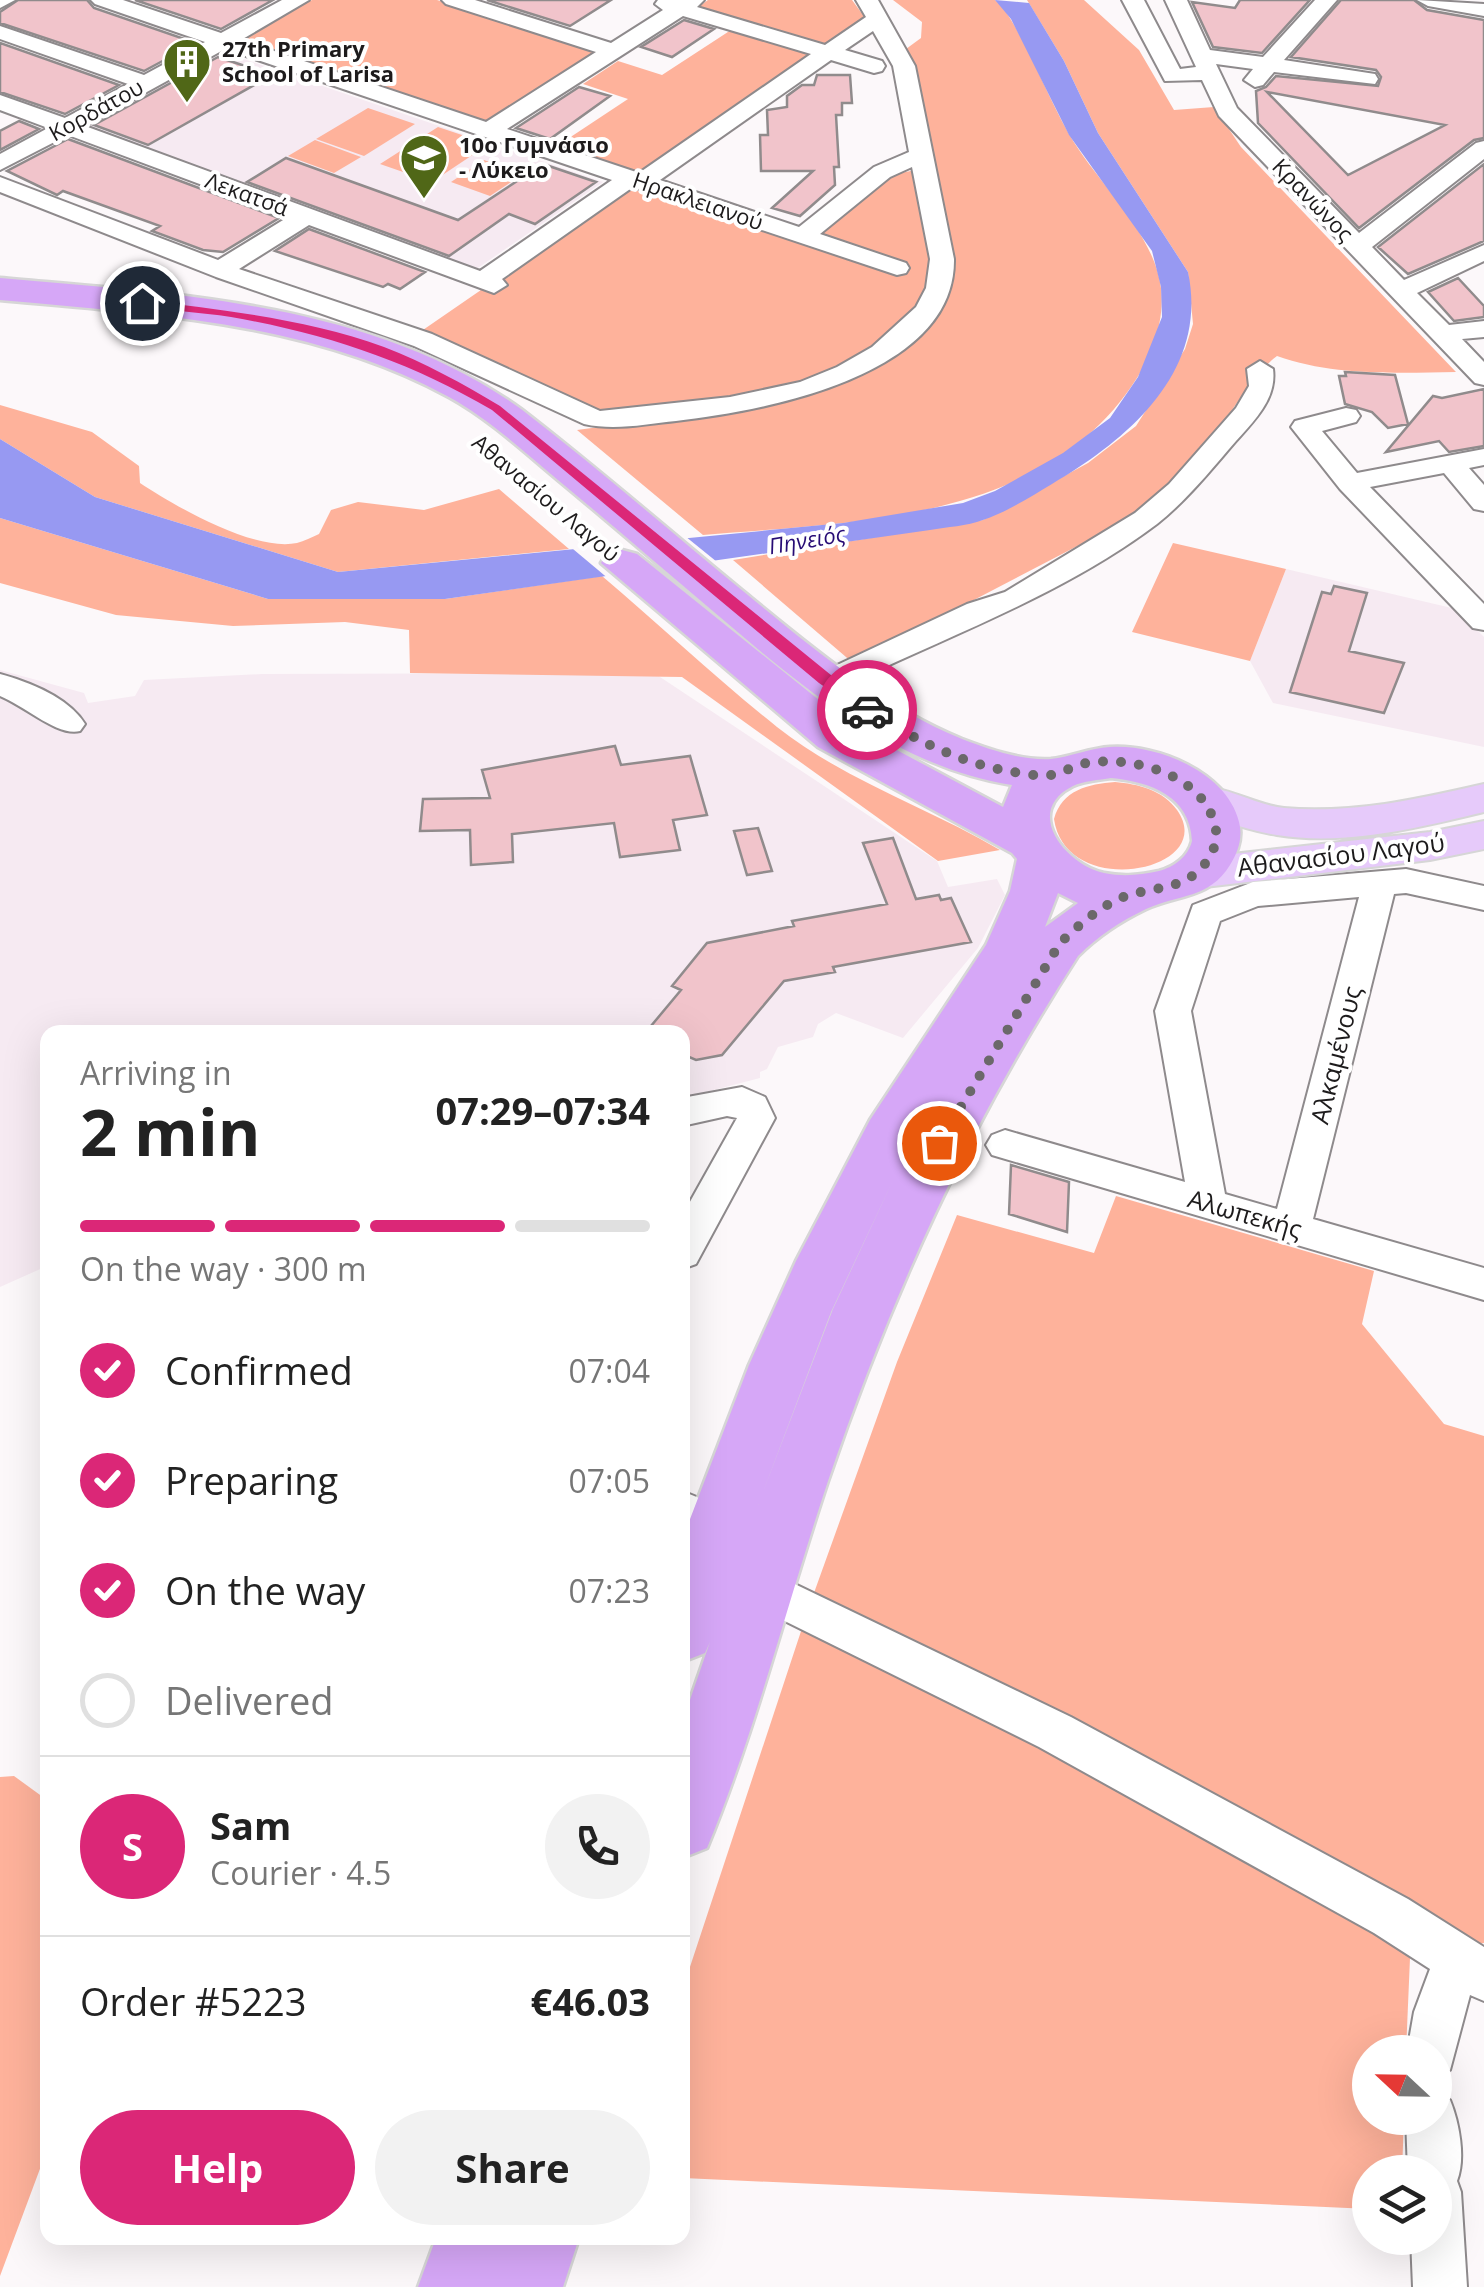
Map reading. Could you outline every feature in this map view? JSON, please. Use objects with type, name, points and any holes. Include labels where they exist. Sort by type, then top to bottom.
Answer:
[{"type":"highway","name":"Αθανασίου Λαγού","points":[[0,289],[215,312],[306,329],[381,350],[496,408],[817,683],[859,752],[1034,850]]},
{"type":"highway","name":"Αθανασίου Λαγού","points":[[0,310],[156,326],[272,344],[383,380],[456,424],[817,683],[947,753],[992,768],[1053,775]]},
{"type":"highway","points":[[690,1615],[721,1549],[862,1314],[939,1143],[1060,943],[1080,924],[1136,894],[1169,888],[1201,893],[1216,839],[1211,812],[1202,799],[1173,777],[1132,764],[1090,763],[1053,775],[1040,784],[1025,806],[1022,818],[1034,850],[1036,892],[1023,926],[916,1087],[822,1265],[768,1392],[721,1549],[690,1768]]},
{"type":"highway","points":[[1034,850],[1085,886],[1136,894]]},
{"type":"highway","points":[[458,2287],[473,2245]]},
{"type":"highway","points":[[523,2287],[538,2245]]},
{"type":"main road","name":"Αθανασίου Λαγού","points":[[1202,799],[1272,820],[1313,822],[1410,814],[1484,798]]},
{"type":"main road","name":"Αθανασίου Λαγού","points":[[1201,893],[1484,834]]},
{"type":"street","name":"Ηρακλειανού","points":[[102,0],[897,268]]},
{"type":"street","name":"Κορδάτου","points":[[0,163],[297,0]]},
{"type":"street","points":[[453,0],[485,4],[614,50]]},
{"type":"street","points":[[653,0],[686,4],[874,66]]},
{"type":"street","points":[[1133,0],[1174,76],[1206,64],[1270,64],[1367,79]]},
{"type":"street","name":"Κρανώνος","points":[[1176,0],[1227,110],[1484,377]]},
{"type":"street","points":[[1227,110],[1326,0]]},
{"type":"street","points":[[1428,0],[1484,10]]},
{"type":"street","points":[[489,130],[686,4]]},
{"type":"street","points":[[0,184],[220,270],[423,340],[594,418],[610,420],[766,398],[824,383],[860,367],[902,337],[931,304],[940,283],[942,260],[904,66],[872,8],[828,52],[636,180]]},
{"type":"street","points":[[0,32],[146,83]]},
{"type":"street","name":"Λεκατσά","points":[[0,102],[488,283],[636,180]]},
{"type":"street","points":[[1358,246],[1484,148]]},
{"type":"street","points":[[803,236],[882,172],[919,156]]},
{"type":"street","points":[[220,270],[306,216]]},
{"type":"street","points":[[1400,291],[1484,252]]},
{"type":"street","points":[[1441,334],[1484,328]]},
{"type":"street","points":[[1282,398],[1346,416]]},
{"type":"street","points":[[1282,398],[1350,483],[1484,620]]},
{"type":"street","points":[[817,683],[1014,598],[1145,519],[1226,439],[1282,398]]},
{"type":"street","points":[[1350,483],[1484,457]]},
{"type":"street","points":[[1450,464],[1484,503]]},
{"type":"street","points":[[0,684],[38,700],[69,724]]},
{"type":"street","points":[[1208,1203],[1173,1011],[1201,893],[1253,894],[1414,881],[1484,898]]},
{"type":"street","name":"Αλκαμένους","points":[[1292,1227],[1380,884]]},
{"type":"street","points":[[690,1111],[742,1102],[752,1107],[756,1118],[690,1238]]},
{"type":"street","name":"Αλωπεκής","points":[[1006,1145],[1484,1284]]},
{"type":"street","points":[[721,1549],[1391,1916],[1471,1967],[1440,2012],[1435,2035]]},
{"type":"street","points":[[1438,2255],[1440,2287]]},
{"type":"shaded area","points":[[312,0],[437,0],[601,51],[484,125],[233,42]]},
{"type":"shaded area","points":[[708,0],[852,0],[866,19],[826,48],[694,10]]},
{"type":"shaded area","points":[[893,0],[995,0],[1002,6],[1069,134],[1148,247],[1162,301],[1155,340],[1131,387],[1092,432],[1045,466],[993,490],[937,507],[879,518],[703,535],[577,430],[725,410],[846,380],[940,303],[914,83],[906,49],[921,38],[922,22]]},
{"type":"shaded area","points":[[1027,0],[1084,0],[1139,50],[1174,110],[1214,107],[1241,147],[1456,372],[1343,370],[1277,356],[1252,381],[1199,453],[1135,516],[853,663],[733,560],[983,520],[1088,463],[1136,426],[1185,349],[1193,324],[1188,272],[1098,133],[1064,61]]},
{"type":"shaded area","points":[[731,30],[811,54],[636,176],[554,148],[628,99],[583,84],[618,61],[662,75]]},
{"type":"shaded area","name":"10ο Γυμνάσιο - Λύκειο","points":[[223,52],[603,182],[469,274],[81,129]]},
{"type":"shaded area","points":[[368,108],[415,124],[364,156],[316,139]]},
{"type":"shaded area","points":[[438,127],[489,144],[432,182],[380,164]]},
{"type":"shaded area","points":[[315,140],[361,157],[334,173],[288,156]]},
{"type":"shaded area","points":[[484,160],[523,174],[490,196],[451,182]]},
{"type":"shaded area","points":[[916,170],[934,251],[930,286],[913,315],[861,358],[783,389],[704,404],[608,415],[420,332],[633,185],[804,245],[890,175]]},
{"type":"shaded area","points":[[0,405],[92,432],[139,466],[140,483],[215,525],[259,541],[297,543],[319,534],[331,510],[358,502],[424,510],[499,489],[569,549],[338,572],[95,497],[0,439]]},
{"type":"shaded area","points":[[0,518],[268,599],[445,599],[602,576],[803,746],[1000,850],[938,861],[682,677],[410,673],[409,630],[345,622],[233,626],[116,615],[0,583]]},
{"type":"shaded area","points":[[1173,543],[1286,569],[1250,661],[1132,632]]},
{"type":"shaded area","points":[[1286,569],[1456,609],[1484,637],[1484,747],[1273,703],[1250,661]]},
{"type":"shaded area","points":[[0,670],[84,693],[88,703],[135,696],[144,680],[262,674],[654,673],[937,861],[948,887],[997,879],[1005,895],[978,948],[903,1038],[836,1013],[818,1024],[813,1037],[778,1047],[767,1069],[760,1072],[760,1078],[690,1096],[690,1025],[40,1025],[40,1269],[0,1287]]},
{"type":"shaded area","points":[[1115,782],[1149,789],[1171,803],[1185,831],[1178,849],[1160,862],[1110,869],[1084,861],[1064,845],[1054,819],[1063,801],[1077,790]]},
{"type":"shaded area","points":[[1116,1196],[1374,1271],[1362,1324],[1444,1424],[1484,1436],[1484,1943],[1410,1958],[1407,2035],[1352,2035],[1352,2135],[1403,2135],[1403,2155],[1352,2155],[1352,2208],[690,2178],[690,1967],[810,1604],[897,1362],[957,1215],[1094,1253]]},
{"type":"shaded area","points":[[14,1776],[40,1795],[40,2169],[0,2276],[0,1777]]},
{"type":"water","name":"Πηνειός","points":[[995,0],[1029,3],[1064,61],[1098,133],[1188,272],[1191,308],[1186,341],[1157,398],[1109,446],[1010,509],[957,526],[445,599],[268,599],[0,518],[0,439],[95,497],[338,572],[843,523],[963,503],[995,491],[1063,453],[1110,418],[1138,377],[1162,317],[1161,287],[1152,251],[1069,135],[1011,19]]},
{"type":"pier","points":[[680,532],[722,566],[610,580],[567,544]]},
{"type":"building","points":[[18,0],[87,0],[94,8],[196,43],[144,71],[0,23],[0,12]]},
{"type":"building","points":[[135,0],[273,0],[221,29]]},
{"type":"building","points":[[487,0],[611,0],[570,26]]},
{"type":"building","points":[[1240,0],[1310,0],[1262,53],[1213,47],[1192,2],[1235,8]]},
{"type":"building","points":[[1341,0],[1414,0],[1427,10],[1484,20],[1484,138],[1474,140],[1359,228],[1258,123],[1256,91],[1276,76],[1378,86],[1381,77],[1376,70],[1291,57]],"holes":[[[1267,92],[1445,125],[1348,175]]]},
{"type":"building","points":[[684,20],[714,29],[672,57],[641,47]]},
{"type":"building","points":[[0,43],[119,85],[65,114],[0,92]]},
{"type":"building","name":"27th Primary School of Larisa","points":[[218,57],[272,75],[148,145],[94,125]]},
{"type":"building","points":[[817,75],[850,75],[852,103],[842,103],[842,115],[836,115],[839,167],[834,167],[835,185],[800,216],[772,208],[813,171],[761,171],[760,135],[768,135],[767,110],[787,107],[787,96],[802,85],[814,85]]},
{"type":"building","points":[[579,87],[610,96],[550,139],[516,128]]},
{"type":"building","points":[[19,121],[39,129],[0,150],[0,131]]},
{"type":"building","points":[[68,139],[279,218],[223,252],[203,250],[152,231],[160,226],[63,191],[57,195],[7,171]]},
{"type":"building","points":[[286,158],[458,220],[543,164],[596,182],[535,224],[509,214],[449,256],[247,182]]},
{"type":"building","points":[[1484,164],[1484,241],[1408,274],[1378,247]]},
{"type":"building","points":[[309,229],[425,272],[400,289],[388,284],[383,287],[275,251]]},
{"type":"building","points":[[1458,278],[1484,306],[1484,317],[1454,321],[1428,292]]},
{"type":"building","points":[[1345,372],[1395,375],[1408,424],[1388,428],[1372,412],[1345,404],[1339,376],[1346,376]]},
{"type":"building","points":[[1484,389],[1484,446],[1449,452],[1439,441],[1386,452],[1433,396],[1442,398]]},
{"type":"building","points":[[1334,586],[1367,593],[1349,651],[1404,663],[1384,713],[1290,692],[1322,592],[1331,594]]},
{"type":"building","points":[[615,746],[621,765],[690,756],[707,815],[673,820],[680,850],[620,857],[614,823],[512,834],[513,862],[471,865],[470,830],[420,831],[423,799],[490,798],[482,770]]},
{"type":"building","points":[[758,828],[772,871],[747,875],[734,831]]},
{"type":"building","points":[[893,838],[916,899],[939,895],[941,900],[951,898],[971,942],[833,967],[835,972],[784,981],[722,1055],[696,1060],[690,1057],[690,1025],[652,1025],[681,990],[672,986],[707,943],[794,926],[792,921],[887,904],[863,843]]},
{"type":"building","points":[[1011,1165],[1069,1182],[1067,1232],[1009,1214]]},
{"type":"way so far","points":[[867,710],[947,753],[992,768],[1053,775],[1070,767],[1111,762],[1154,769],[1186,785],[1202,799],[1216,825],[1213,852],[1197,872],[1169,888],[1119,899],[1080,924],[1060,943],[939,1143]]},
{"type":"place","name":"27th Primary School of Larisa","points":[[187,104]]},
{"type":"place","name":"10ο Γυμνάσιο - Λύκειο","points":[[424,200]]},
{"type":"route","points":[[142,303],[230,314],[332,336],[381,350],[462,388],[496,408],[824,680],[867,710]]}]
